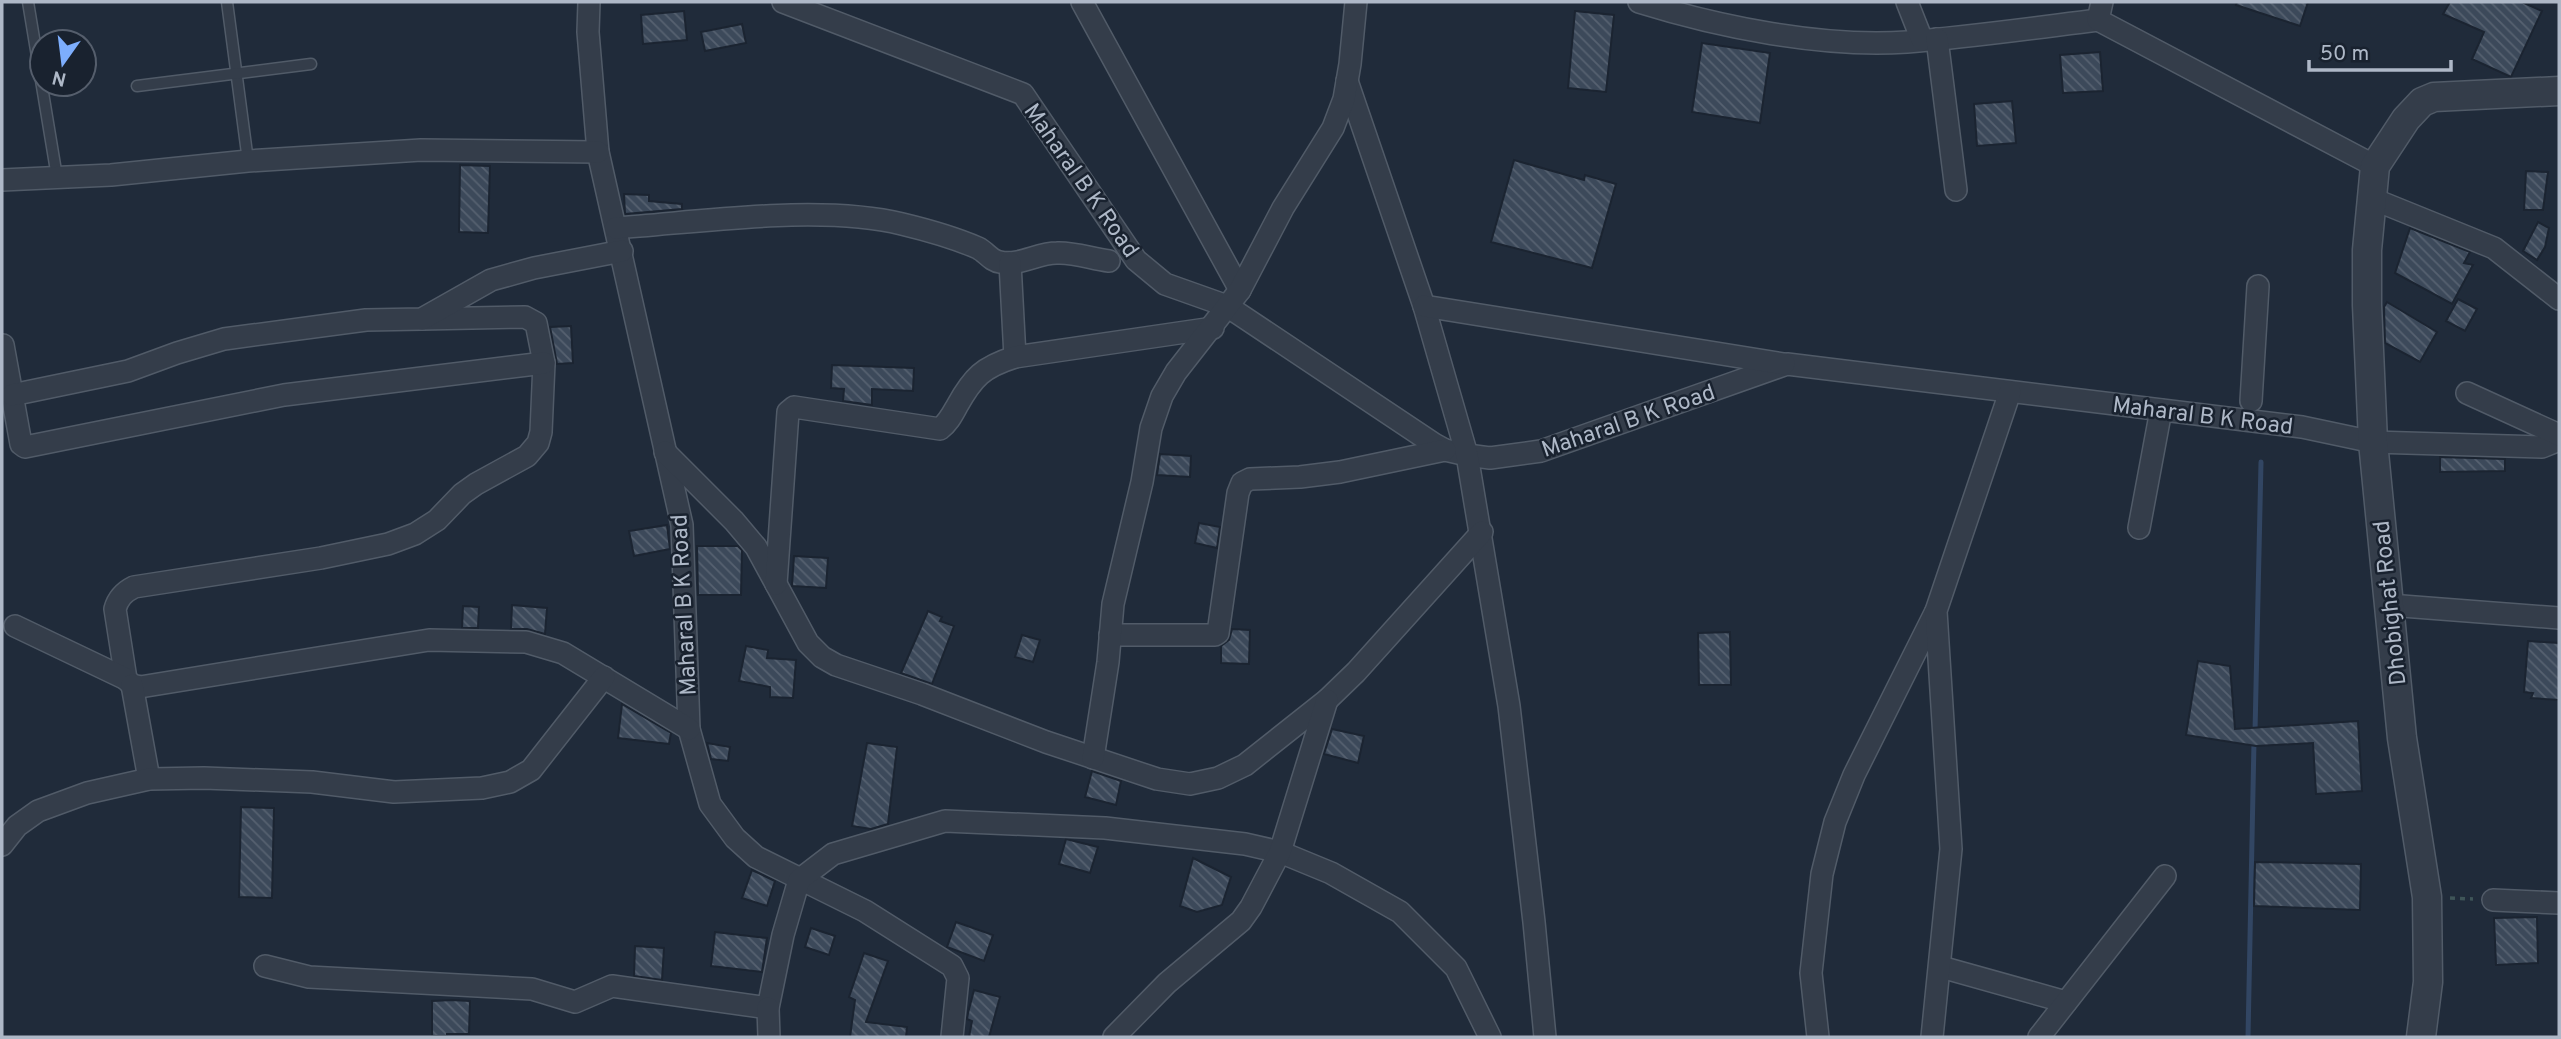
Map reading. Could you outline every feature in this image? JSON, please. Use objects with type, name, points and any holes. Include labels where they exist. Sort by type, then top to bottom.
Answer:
[{"type":"street","name":"Maharal B K Road","points":[[589,2],[588,32],[598,152],[682,525],[689,729],[710,804],[735,838],[756,857],[866,911],[952,966],[958,978],[951,1037]]},
{"type":"street","name":"Maharal B K Road","points":[[783,2],[1023,94],[1136,260],[1165,284],[1233,298],[1446,450],[1490,458],[1541,451],[1787,364],[2302,427],[2373,442],[2542,447],[2559,437]]},
{"type":"street","points":[[1082,2],[1233,298]]},
{"type":"street","points":[[1093,758],[1113,604],[1142,482],[1151,428],[1176,372],[1213,328],[1233,298],[1283,208],[1333,128],[1344,99],[1356,2]]},
{"type":"street","points":[[1639,2],[1693,17],[1825,41],[1905,42],[2100,11],[2375,166],[2406,119],[2422,102],[2434,97],[2559,91]]},
{"type":"street","points":[[1907,2],[1929,39],[1956,191]]},
{"type":"street","points":[[1347,81],[1424,306],[1468,455],[1509,706],[1545,1037]]},
{"type":"street","points":[[2,180],[111,175],[248,161],[421,150],[598,152]]},
{"type":"street","name":"Dhobighat Road","points":[[2375,166],[2367,250],[2373,442],[2402,738],[2427,897],[2428,982],[2421,1037]]},
{"type":"street","points":[[2373,199],[2494,248],[2559,299]]},
{"type":"street","points":[[616,228],[831,215],[903,224],[968,244],[985,252],[995,261],[1010,263],[1054,253],[1109,261]]},
{"type":"street","points":[[422,319],[491,280],[534,268],[622,251]]},
{"type":"street","points":[[1010,263],[1015,357]]},
{"type":"street","points":[[2251,401],[2258,286]]},
{"type":"street","points":[[1424,306],[1787,364]]},
{"type":"street","points":[[12,395],[128,371],[224,340],[366,320],[526,317],[536,323],[544,363],[541,432],[538,443],[527,456],[462,494],[437,520],[415,534],[388,544],[321,558],[134,587],[125,591],[114,609],[149,779]]},
{"type":"street","points":[[776,584],[790,409],[800,407],[940,429],[947,424],[970,382],[990,365],[1015,357],[1213,328]]},
{"type":"street","points":[[3,345],[21,444],[25,447],[284,396],[544,363]]},
{"type":"street","points":[[1818,1037],[1811,973],[1822,874],[1835,822],[1854,775],[1936,611],[2010,391]]},
{"type":"street","points":[[2467,393],[2559,437]]},
{"type":"street","points":[[2139,528],[2161,410]]},
{"type":"street","points":[[1110,635],[1218,633],[1238,493],[1242,483],[1250,479],[1340,472],[1446,450]]},
{"type":"street","points":[[665,452],[756,547],[808,643],[822,657],[836,665],[1093,758],[1157,779],[1190,784],[1218,778],[1245,765],[1327,700],[1356,672],[1482,532]]},
{"type":"street","points":[[2389,605],[2559,618]]},
{"type":"street","points":[[1933,1037],[1951,849],[1936,611]]},
{"type":"street","points":[[15,626],[140,687],[429,640],[526,642],[564,653],[689,729]]},
{"type":"street","points":[[2,845],[17,826],[38,811],[87,793],[149,779],[312,782],[394,792],[482,788],[510,782],[531,770],[604,677]]},
{"type":"street","points":[[1114,1037],[1167,983],[1241,921],[1280,852],[1327,700]]},
{"type":"street","points":[[769,1037],[768,1008],[783,935],[799,880],[834,854],[945,821],[1105,828],[1245,844],[1280,852],[1331,873],[1400,912],[1456,968],[1490,1037]]},
{"type":"street","points":[[2039,1037],[2165,876]]},
{"type":"street","points":[[2493,900],[2559,903]]},
{"type":"street","points":[[265,965],[309,976],[532,989],[575,1002],[612,986],[768,1008]]},
{"type":"street","points":[[1941,967],[2066,1002]]},
{"type":"lane","points":[[28,2],[57,177]]},
{"type":"lane","points":[[227,2],[248,161]]},
{"type":"lane","points":[[137,86],[311,64]]},
{"type":"path","points":[[2427,897],[2493,900]]},
{"type":"building","points":[[2237,2],[2308,2],[2300,26],[2236,5]]},
{"type":"building","points":[[2450,2],[2522,2],[2542,11],[2511,77],[2472,59],[2484,32],[2443,14]]},
{"type":"building","points":[[684,11],[687,40],[643,44],[641,15]]},
{"type":"building","points":[[1575,11],[1614,15],[1606,92],[1568,88]]},
{"type":"building","points":[[742,24],[746,43],[705,51],[701,32]]},
{"type":"building","points":[[1702,43],[1770,53],[1760,123],[1692,112]]},
{"type":"building","points":[[2100,52],[2103,91],[2063,93],[2060,55]]},
{"type":"building","points":[[2012,101],[2016,143],[1977,146],[1974,104]]},
{"type":"building","points":[[1514,160],[1584,180],[1585,175],[1616,184],[1592,268],[1491,242]]},
{"type":"building","points":[[460,165],[490,166],[488,233],[459,232]]},
{"type":"building","points":[[2526,171],[2548,172],[2543,210],[2524,210]]},
{"type":"building","points":[[624,194],[649,195],[649,201],[682,204],[682,209],[625,214]]},
{"type":"building","points":[[2538,222],[2549,228],[2545,247],[2537,260],[2523,251]]},
{"type":"building","points":[[2410,228],[2470,252],[2464,263],[2473,265],[2452,304],[2395,273]]},
{"type":"building","points":[[2458,299],[2477,309],[2465,331],[2446,321]]},
{"type":"building","points":[[2387,302],[2437,332],[2420,362],[2385,343],[2384,307]]},
{"type":"building","points":[[571,326],[573,363],[557,364],[550,327]]},
{"type":"building","points":[[832,365],[914,368],[913,391],[872,389],[872,405],[843,401],[844,389],[831,388]]},
{"type":"building","points":[[1160,454],[1191,456],[1190,477],[1157,475]]},
{"type":"building","points":[[2440,457],[2505,459],[2505,471],[2440,472]]},
{"type":"building","points":[[1199,523],[1220,527],[1217,548],[1195,543]]},
{"type":"building","points":[[667,525],[670,549],[634,556],[629,531]]},
{"type":"building","points":[[697,546],[738,546],[742,550],[741,595],[698,595]]},
{"type":"building","points":[[794,556],[828,558],[826,588],[792,586]]},
{"type":"building","points":[[512,605],[547,608],[545,634],[527,629],[511,629]]},
{"type":"building","points":[[463,606],[479,607],[478,628],[462,628]]},
{"type":"building","points":[[928,611],[942,617],[940,621],[954,626],[932,684],[901,673]]},
{"type":"building","points":[[1232,629],[1250,630],[1249,664],[1221,663],[1221,646],[1229,640]]},
{"type":"building","points":[[1730,632],[1731,685],[1699,685],[1698,633]]},
{"type":"building","points":[[1022,635],[1040,640],[1033,662],[1015,657]]},
{"type":"building","points":[[2528,641],[2559,643],[2559,700],[2531,698],[2533,693],[2524,692]]},
{"type":"building","points":[[746,646],[768,650],[767,658],[796,660],[793,698],[770,697],[770,687],[739,681]]},
{"type":"building","points":[[2198,661],[2230,666],[2235,729],[2358,721],[2362,791],[2316,794],[2313,743],[2256,746],[2186,735]]},
{"type":"building","points":[[622,704],[671,733],[669,744],[618,738]]},
{"type":"building","points":[[1332,729],[1364,736],[1358,763],[1324,754]]},
{"type":"building","points":[[707,743],[730,747],[728,761],[711,759]]},
{"type":"building","points":[[867,743],[897,747],[888,824],[871,829],[852,826]]},
{"type":"building","points":[[1092,771],[1121,781],[1116,805],[1085,797]]},
{"type":"building","points":[[241,807],[274,808],[272,898],[239,897]]},
{"type":"building","points":[[1066,839],[1098,847],[1090,873],[1059,864]]},
{"type":"building","points":[[1193,858],[1231,877],[1222,905],[1197,912],[1180,906]]},
{"type":"building","points":[[2255,862],[2361,864],[2360,910],[2254,906]]},
{"type":"building","points":[[752,870],[775,881],[767,906],[742,898]]},
{"type":"building","points":[[2537,917],[2538,963],[2496,965],[2494,918]]},
{"type":"building","points":[[956,922],[993,935],[984,961],[947,947]]},
{"type":"building","points":[[811,928],[835,936],[829,955],[805,947]]},
{"type":"building","points":[[715,932],[767,938],[762,972],[711,966]]},
{"type":"building","points":[[635,946],[664,948],[662,980],[634,976]]},
{"type":"building","points":[[864,953],[888,961],[866,1022],[907,1027],[906,1037],[850,1037],[855,1000],[849,997]]},
{"type":"building","points":[[974,990],[1000,997],[989,1037],[969,1037],[972,1021],[967,1019]]},
{"type":"building","points":[[432,1001],[470,1001],[469,1034],[432,1036]]},
{"type":"waterway","points":[[2255,732],[2261,462]]},
{"type":"waterway","points":[[2248,1037],[2254,741]]}]
